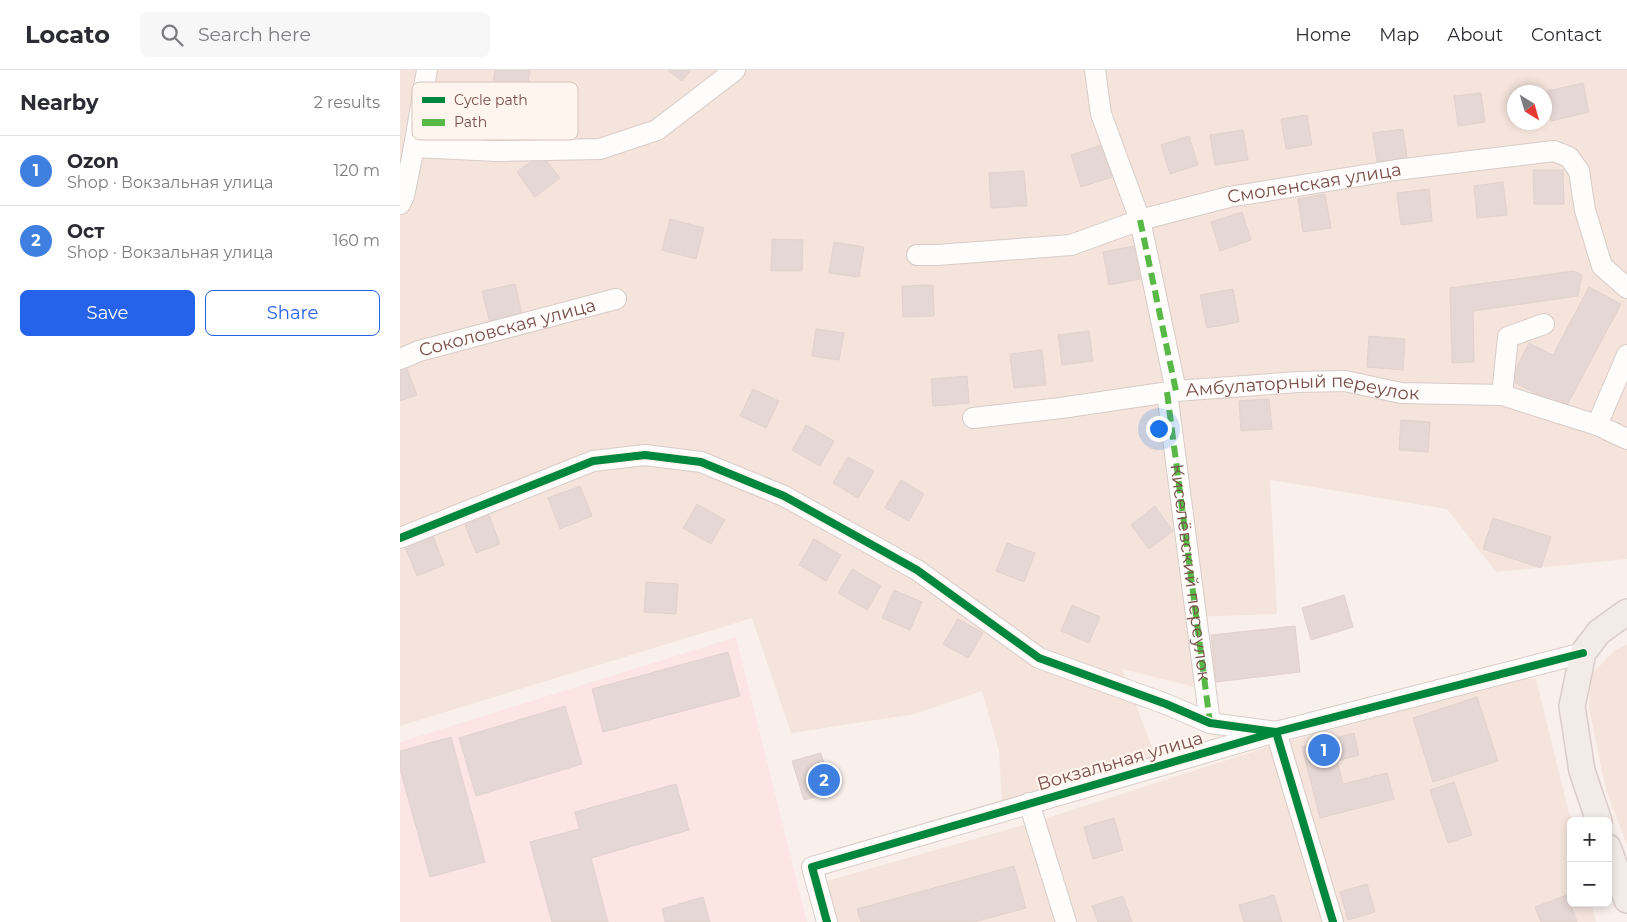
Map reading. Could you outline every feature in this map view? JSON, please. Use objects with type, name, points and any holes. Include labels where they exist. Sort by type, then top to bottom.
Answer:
[{"type":"main road","points":[[1598,817],[1582,771],[1572,706],[1582,653],[1599,632],[1627,612]]},
{"type":"main road","points":[[1612,858],[1627,900]]},
{"type":"street","points":[[414,148],[497,151],[600,149],[657,130],[735,70]]},
{"type":"street","name":"Киселёвский переулок","points":[[1095,70],[1101,114],[1140,220],[1172,392],[1210,723]]},
{"type":"street","points":[[400,204],[404,196],[415,140]]},
{"type":"street","name":"Смоленская улица","points":[[917,255],[1070,245],[1140,220],[1229,196],[1396,170],[1554,151],[1569,157],[1579,171],[1585,210],[1602,266],[1627,288]]},
{"type":"street","name":"Соколовская улица","points":[[400,359],[419,350],[616,299]]},
{"type":"street","points":[[1502,395],[1508,337],[1544,324]]},
{"type":"street","points":[[1597,425],[1627,355]]},
{"type":"street","name":"Амбулаторный переулок","points":[[974,418],[1172,392],[1298,382],[1345,381],[1400,393],[1502,395],[1597,425],[1627,439]]},
{"type":"street","points":[[400,538],[593,461],[645,455],[701,462],[784,496],[917,570],[1039,658],[1166,704],[1210,723],[1276,732],[1333,922]]},
{"type":"street","name":"Вокзальная улица","points":[[827,922],[812,868],[1276,732],[1582,653]]},
{"type":"street","points":[[1029,803],[1066,922]]},
{"type":"shaded area","points":[[400,70],[1627,70],[1627,559],[1496,572],[1447,509],[1270,480],[1277,614],[1189,617],[1194,687],[1122,669],[1156,757],[1002,803],[999,751],[982,691],[915,714],[791,733],[752,618],[400,726]]},
{"type":"shaded area","points":[[736,637],[807,922],[400,922],[400,742]]},
{"type":"shaded area","points":[[1627,644],[1627,845],[1606,790],[1589,708],[1590,676],[1614,651]]},
{"type":"shaded area","points":[[1522,678],[1536,679],[1570,817],[1567,817],[1567,907],[1592,907],[1596,922],[834,922],[823,882],[1041,820],[1264,748]]},
{"type":"building","points":[[495,70],[530,70],[528,82],[493,82]]},
{"type":"building","points":[[668,70],[691,70],[682,81]]},
{"type":"building","points":[[1583,83],[1589,112],[1552,121],[1552,90]]},
{"type":"building","points":[[1481,93],[1485,122],[1458,126],[1454,96]]},
{"type":"building","points":[[1307,115],[1312,145],[1286,149],[1281,119]]},
{"type":"building","points":[[1403,129],[1407,158],[1377,162],[1373,133]]},
{"type":"building","points":[[1243,130],[1248,160],[1215,165],[1210,135]]},
{"type":"building","points":[[1189,136],[1198,165],[1170,174],[1161,145]]},
{"type":"building","points":[[1102,145],[1112,177],[1081,187],[1071,155]]},
{"type":"building","points":[[541,154],[560,178],[535,197],[517,172]]},
{"type":"building","points":[[1533,170],[1563,170],[1564,204],[1534,204]]},
{"type":"building","points":[[1024,171],[1027,206],[991,208],[989,173]]},
{"type":"building","points":[[1503,182],[1507,215],[1477,218],[1474,186]]},
{"type":"building","points":[[1429,189],[1432,221],[1401,225],[1397,193]]},
{"type":"building","points":[[1325,194],[1331,228],[1303,232],[1298,199]]},
{"type":"building","points":[[1242,212],[1251,240],[1220,251],[1211,222]]},
{"type":"building","points":[[670,219],[704,228],[696,259],[662,250]]},
{"type":"building","points":[[772,239],[803,240],[802,271],[771,271]]},
{"type":"building","points":[[834,242],[864,247],[859,277],[829,273]]},
{"type":"building","points":[[1134,246],[1140,279],[1109,285],[1103,252]]},
{"type":"building","points":[[1574,271],[1582,275],[1578,296],[1473,311],[1474,362],[1452,363],[1450,288]]},
{"type":"building","points":[[515,284],[522,315],[490,323],[482,291]]},
{"type":"building","points":[[933,285],[934,316],[903,317],[902,286]]},
{"type":"building","points":[[1589,287],[1621,304],[1565,409],[1510,380],[1529,343],[1553,355]]},
{"type":"building","points":[[1233,289],[1239,322],[1207,328],[1200,295]]},
{"type":"building","points":[[816,329],[844,333],[839,360],[812,356]]},
{"type":"building","points":[[1089,331],[1093,361],[1062,365],[1058,335]]},
{"type":"building","points":[[1369,336],[1405,339],[1403,370],[1367,367]]},
{"type":"building","points":[[1042,350],[1046,385],[1014,388],[1010,354]]},
{"type":"building","points":[[406,366],[417,395],[400,401],[400,369]]},
{"type":"building","points":[[967,376],[969,403],[933,406],[931,379]]},
{"type":"building","points":[[753,389],[779,401],[766,428],[740,416]]},
{"type":"building","points":[[1269,399],[1272,429],[1241,431],[1239,401]]},
{"type":"building","points":[[1401,420],[1430,422],[1428,452],[1399,450]]},
{"type":"building","points":[[806,425],[834,441],[820,466],[792,450]]},
{"type":"building","points":[[848,457],[874,471],[858,498],[833,483]]},
{"type":"building","points":[[901,480],[924,494],[909,521],[885,508]]},
{"type":"building","points":[[580,486],[592,516],[560,529],[548,498]]},
{"type":"building","points":[[697,504],[725,520],[711,544],[683,528]]},
{"type":"building","points":[[1155,506],[1173,531],[1149,549],[1131,525]]},
{"type":"building","points":[[489,515],[500,544],[476,553],[465,525]]},
{"type":"building","points":[[1493,518],[1551,537],[1541,568],[1483,549]]},
{"type":"building","points":[[433,536],[444,565],[417,576],[405,547]]},
{"type":"building","points":[[814,539],[841,555],[826,581],[799,565]]},
{"type":"building","points":[[1007,543],[1035,553],[1024,582],[996,571]]},
{"type":"building","points":[[852,569],[881,586],[867,610],[838,593]]},
{"type":"building","points":[[646,582],[678,584],[676,614],[644,612]]},
{"type":"building","points":[[894,590],[922,602],[910,630],[882,618]]},
{"type":"building","points":[[1344,595],[1353,627],[1311,640],[1302,608]]},
{"type":"building","points":[[1072,605],[1100,617],[1089,643],[1061,631]]},
{"type":"building","points":[[958,619],[983,633],[968,658],[943,644]]},
{"type":"building","points":[[1295,626],[1300,672],[1216,682],[1211,635]]},
{"type":"building","points":[[728,652],[740,696],[603,732],[592,689]]},
{"type":"building","points":[[1477,697],[1498,761],[1433,782],[1413,718]]},
{"type":"building","points":[[565,706],[582,764],[476,796],[459,738]]},
{"type":"building","points":[[1354,733],[1359,755],[1337,761],[1343,784],[1387,773],[1394,799],[1320,818],[1302,747]]},
{"type":"building","points":[[451,737],[485,862],[430,877],[400,769],[400,751]]},
{"type":"building","points":[[821,753],[832,792],[804,800],[792,761]]},
{"type":"building","points":[[1454,782],[1472,835],[1448,843],[1430,790]]},
{"type":"building","points":[[676,784],[689,830],[591,858],[608,922],[552,922],[530,842],[579,829],[575,812]]},
{"type":"building","points":[[1114,818],[1123,850],[1093,859],[1084,827]]},
{"type":"building","points":[[1014,866],[1026,908],[974,922],[861,922],[857,909]]},
{"type":"building","points":[[1367,884],[1375,912],[1348,920],[1340,892]]},
{"type":"building","points":[[1274,895],[1282,922],[1244,922],[1239,905]]},
{"type":"building","points":[[1567,895],[1567,907],[1571,907],[1577,922],[1541,922],[1535,907]]},
{"type":"building","points":[[1123,896],[1132,922],[1098,922],[1092,906]]},
{"type":"building","points":[[703,897],[710,922],[665,922],[662,909]]},
{"type":"marked path","points":[[1140,220],[1176,391]]},
{"type":"marked path","points":[[1167,392],[1210,723]]},
{"type":"cycle path","points":[[400,538],[593,461],[645,455],[701,462],[784,496],[917,570],[1039,658],[1166,704],[1210,723],[1276,732],[1333,922]]},
{"type":"cycle path","points":[[827,922],[812,867],[1276,732],[1583,653]]},
{"type":"place","name":"Ozon","points":[[1324,750]]},
{"type":"place","name":"Ост","points":[[824,780]]}]
